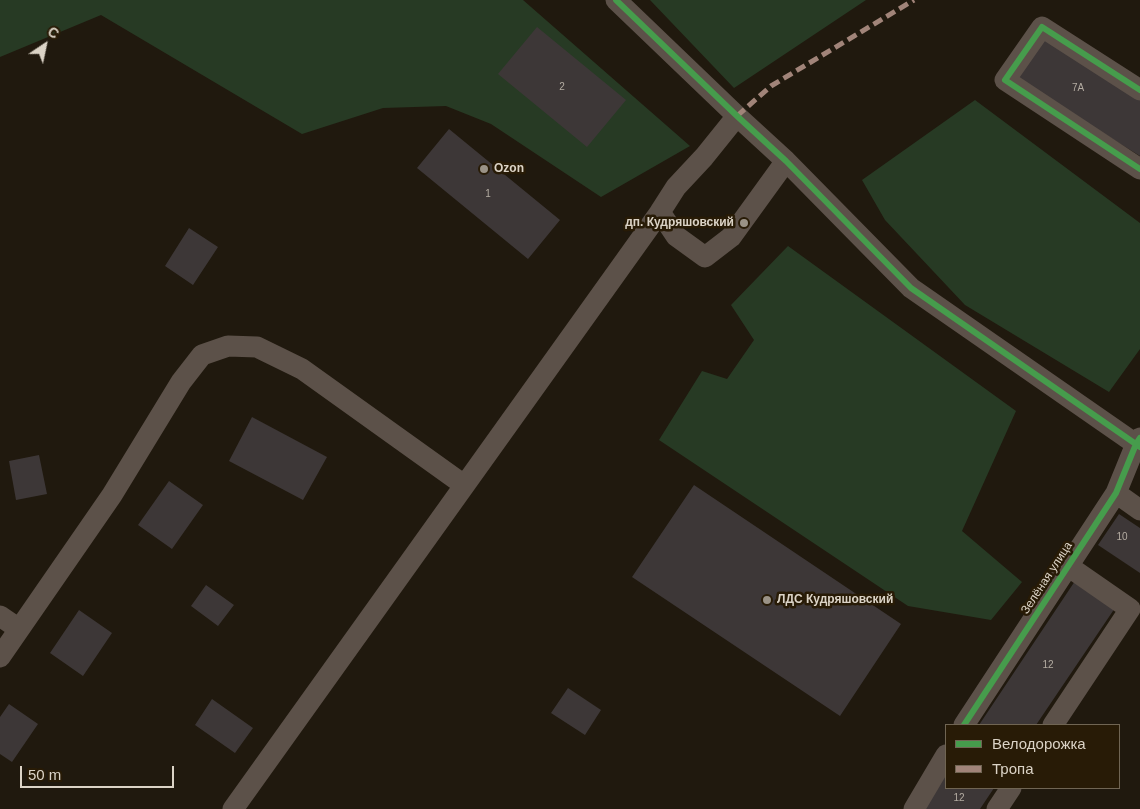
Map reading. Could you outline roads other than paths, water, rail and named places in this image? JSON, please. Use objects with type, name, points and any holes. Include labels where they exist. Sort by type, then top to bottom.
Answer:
[{"type":"street","points":[[616,0],[786,161],[911,288],[1139,443]]},
{"type":"street","points":[[1140,90],[1042,27],[1005,80],[1140,169]]},
{"type":"street","points":[[232,809],[660,212],[676,186],[704,157],[737,116]]},
{"type":"street","points":[[660,212],[676,236],[705,257],[731,237],[786,161]]},
{"type":"street","points":[[0,657],[112,495],[181,382],[202,355],[228,346],[257,347],[302,369],[464,485]]},
{"type":"street","name":"Зелёная улица","points":[[965,724],[1116,493],[1139,443]]},
{"type":"street","points":[[1116,493],[1140,510]]},
{"type":"street","points":[[1054,724],[1130,610],[1068,566]]},
{"type":"street","points":[[0,616],[19,629]]},
{"type":"street","points":[[914,809],[945,757]]},
{"type":"street","points":[[996,809],[1010,789]]},
{"type":"place","name":"Ozon","points":[[484,169]]},
{"type":"place","name":"дп. Кудряшовский","points":[[744,223]]},
{"type":"place","name":"ЛДС Кудряшовский","points":[[767,600]]}]
